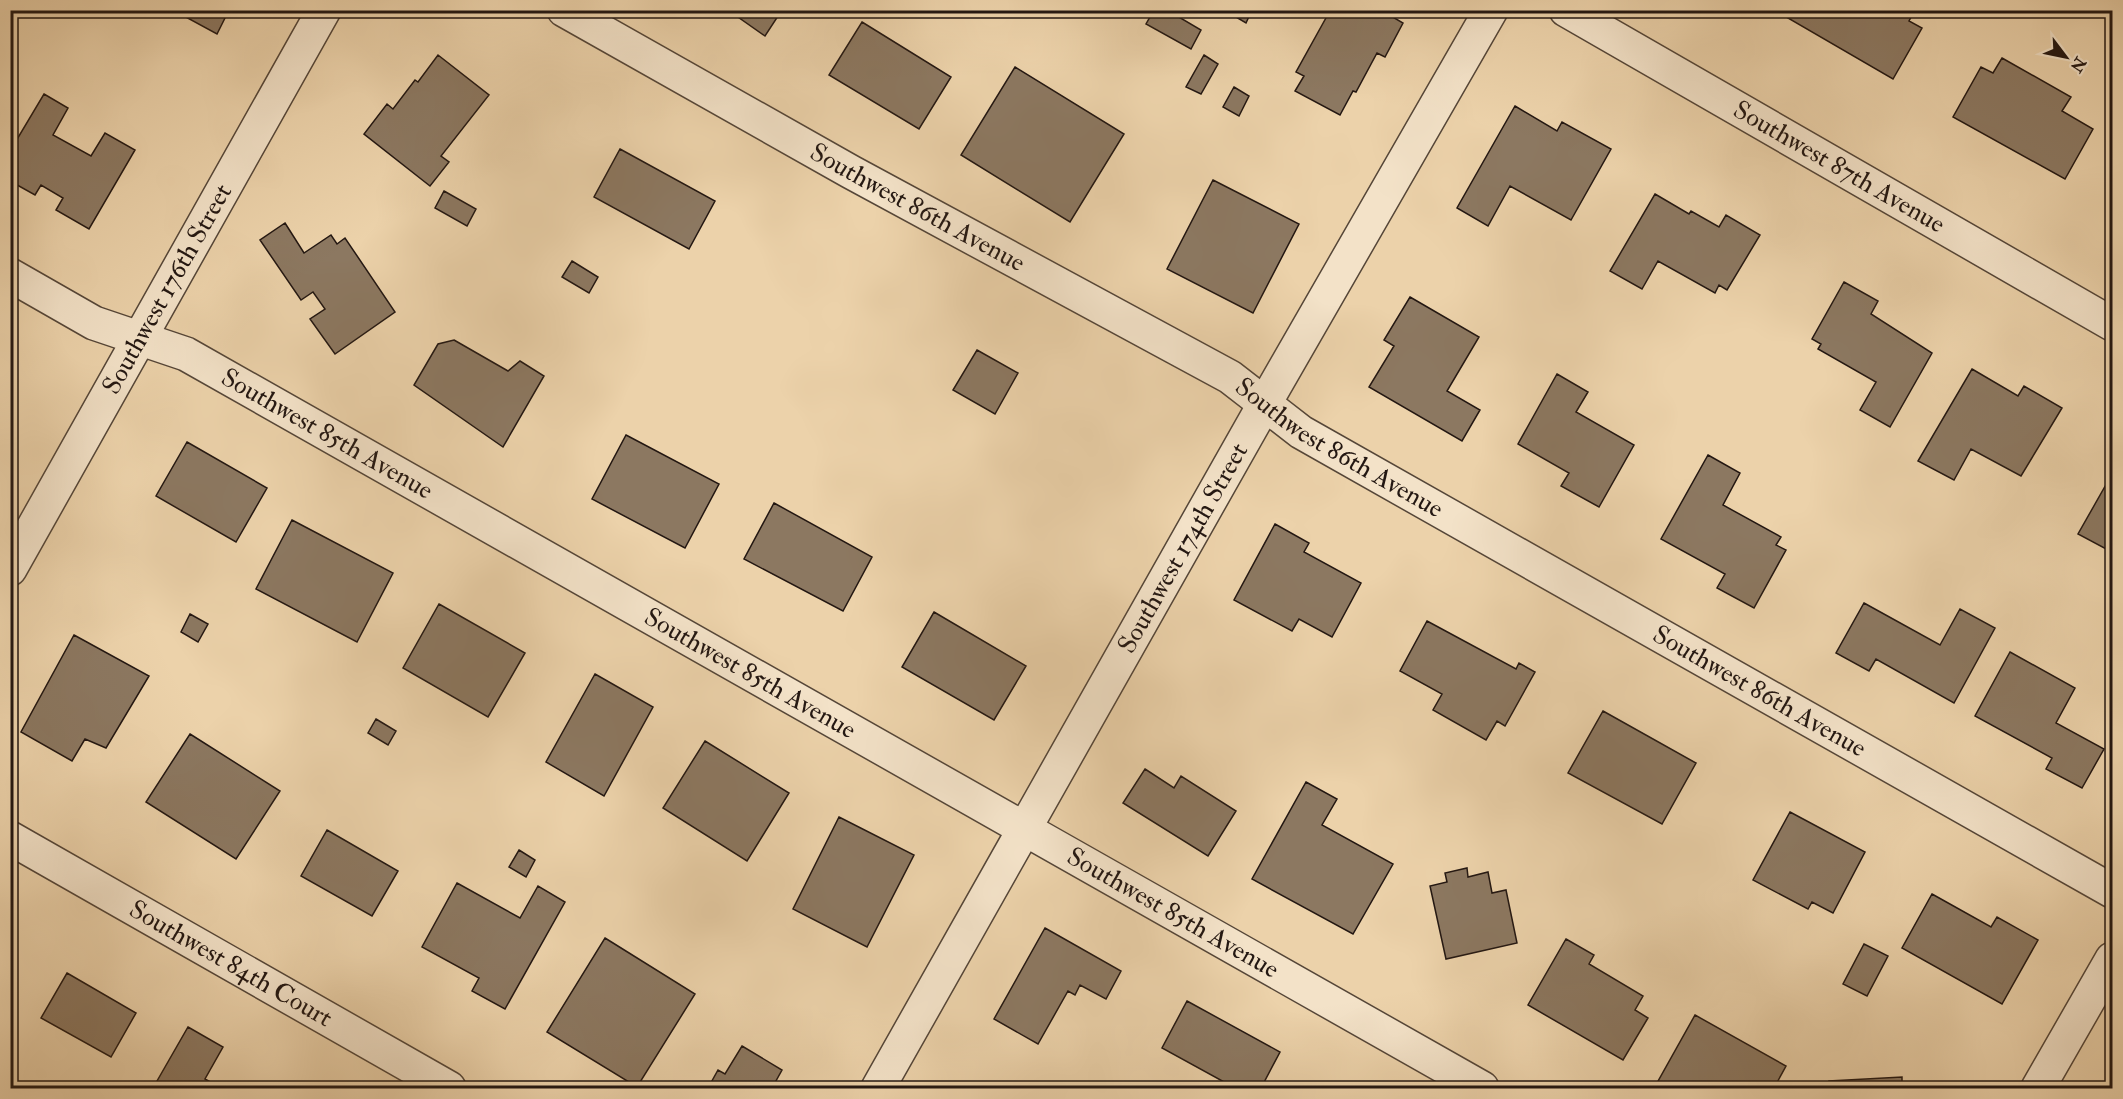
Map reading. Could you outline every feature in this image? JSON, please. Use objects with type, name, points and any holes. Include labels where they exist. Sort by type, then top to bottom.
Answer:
[{"type":"street","name":"Southwest 176th Street","points":[[10,569],[324,10]]},
{"type":"street","name":"Southwest 86th Avenue","points":[[564,10],[851,172],[1230,377],[1301,432],[2112,891]]},
{"type":"street","name":"Southwest 174th Street","points":[[878,1089],[1265,403],[1491,10]]},
{"type":"street","name":"Southwest 87th Avenue","points":[[1566,10],[2112,324]]},
{"type":"street","name":"Southwest 85th Avenue","points":[[10,275],[94,323],[186,354],[1482,1089]]},
{"type":"street","name":"Southwest 84th Court","points":[[10,838],[449,1089]]},
{"type":"street","points":[[2038,1089],[2112,960]]},
{"type":"building","points":[[185,10],[229,10],[217,34],[182,15]]},
{"type":"building","points":[[728,10],[782,10],[765,36]]},
{"type":"building","points":[[1154,10],[1167,10],[1201,30],[1191,49],[1146,24]]},
{"type":"building","points":[[1224,10],[1252,10],[1246,23]]},
{"type":"building","points":[[1317,10],[1381,10],[1403,23],[1385,57],[1377,53],[1356,92],[1353,91],[1340,115],[1295,91],[1304,76],[1296,72],[1327,16]]},
{"type":"building","points":[[1783,10],[1915,10],[1909,21],[1922,28],[1893,79],[1781,14]]},
{"type":"building","points":[[862,22],[951,77],[919,129],[829,75]]},
{"type":"building","points":[[438,55],[489,95],[441,156],[449,162],[430,186],[364,134],[387,104],[393,109],[415,80],[418,82]]},
{"type":"building","points":[[1204,55],[1218,64],[1201,94],[1186,87]]},
{"type":"building","points":[[2002,58],[2071,97],[2062,111],[2093,129],[2065,179],[1953,117],[1981,67],[1993,73]]},
{"type":"building","points":[[1015,67],[1124,134],[1070,222],[961,155]]},
{"type":"building","points":[[1234,87],[1249,96],[1239,116],[1223,107]]},
{"type":"building","points":[[44,94],[68,108],[53,135],[91,156],[105,133],[135,150],[89,229],[56,210],[63,198],[41,185],[35,195],[10,181],[10,151]]},
{"type":"building","points":[[1515,106],[1557,131],[1562,122],[1611,149],[1571,220],[1510,186],[1488,226],[1457,208]]},
{"type":"building","points":[[620,149],[715,201],[689,249],[594,197]]},
{"type":"building","points":[[1213,180],[1299,224],[1253,313],[1167,269]]},
{"type":"building","points":[[444,191],[476,209],[467,226],[435,208]]},
{"type":"building","points":[[1655,194],[1689,214],[1691,211],[1719,227],[1726,215],[1760,235],[1727,290],[1719,285],[1715,293],[1658,261],[1642,289],[1610,271]]},
{"type":"building","points":[[285,223],[304,253],[331,235],[337,244],[345,238],[395,312],[335,354],[310,319],[325,309],[313,292],[301,300],[260,240]]},
{"type":"building","points":[[572,261],[598,277],[589,293],[562,277]]},
{"type":"building","points":[[1844,282],[1878,301],[1871,314],[1932,353],[1890,427],[1860,410],[1876,382],[1818,349],[1821,344],[1812,339]]},
{"type":"building","points":[[1410,297],[1479,337],[1447,391],[1480,410],[1462,441],[1369,387],[1394,346],[1384,340]]},
{"type":"building","points":[[454,340],[508,371],[520,361],[544,376],[503,447],[414,385],[438,344]]},
{"type":"building","points":[[977,350],[1018,373],[995,414],[953,390]]},
{"type":"building","points":[[1972,369],[2018,396],[2024,386],[2062,408],[2021,476],[1971,449],[1954,480],[1918,461]]},
{"type":"building","points":[[1557,374],[1588,392],[1576,412],[1634,445],[1599,507],[1561,486],[1569,473],[1518,444]]},
{"type":"building","points":[[626,435],[719,484],[685,548],[592,499]]},
{"type":"building","points":[[187,442],[267,488],[236,542],[156,496]]},
{"type":"building","points":[[1708,455],[1740,473],[1723,505],[1781,537],[1776,545],[1786,550],[1754,608],[1717,588],[1725,574],[1661,539]]},
{"type":"building","points":[[2112,474],[2112,542],[2108,550],[2078,534]]},
{"type":"building","points":[[774,503],[872,557],[843,611],[744,559]]},
{"type":"building","points":[[292,520],[393,573],[357,642],[256,589]]},
{"type":"building","points":[[1275,524],[1309,543],[1304,552],[1361,583],[1332,637],[1299,619],[1292,631],[1234,600]]},
{"type":"building","points":[[1864,603],[1940,645],[1960,609],[1995,628],[1954,703],[1876,659],[1869,671],[1836,653]]},
{"type":"building","points":[[439,604],[525,653],[488,717],[403,668]]},
{"type":"building","points":[[934,612],[1026,666],[994,720],[902,667]]},
{"type":"building","points":[[190,614],[208,624],[198,642],[181,632]]},
{"type":"building","points":[[1427,621],[1516,669],[1519,663],[1535,672],[1505,726],[1497,721],[1486,740],[1433,710],[1442,694],[1400,671]]},
{"type":"building","points":[[74,635],[149,676],[106,748],[85,739],[72,761],[21,732]]},
{"type":"building","points":[[2010,652],[2075,688],[2056,723],[2104,749],[2082,788],[2046,769],[2052,758],[1975,716]]},
{"type":"building","points":[[595,674],[653,707],[604,796],[546,762]]},
{"type":"building","points":[[1603,711],[1696,763],[1662,824],[1568,773]]},
{"type":"building","points":[[376,719],[396,731],[388,745],[368,733]]},
{"type":"building","points":[[190,734],[280,791],[236,859],[146,802]]},
{"type":"building","points":[[705,741],[789,793],[747,861],[663,808]]},
{"type":"building","points":[[1145,769],[1174,788],[1181,776],[1236,811],[1208,856],[1123,803]]},
{"type":"building","points":[[1306,782],[1337,799],[1322,825],[1393,864],[1353,934],[1252,879]]},
{"type":"building","points":[[1790,812],[1865,852],[1833,913],[1812,902],[1808,909],[1753,880]]},
{"type":"building","points":[[839,817],[914,855],[867,947],[793,909]]},
{"type":"building","points":[[327,830],[398,871],[372,916],[301,876]]},
{"type":"building","points":[[519,850],[535,860],[526,877],[509,867]]},
{"type":"building","points":[[1467,868],[1468,877],[1488,872],[1492,893],[1506,890],[1517,943],[1446,959],[1430,886],[1447,882],[1445,873]]},
{"type":"building","points":[[457,883],[520,918],[538,886],[565,902],[505,1009],[472,991],[479,978],[422,947]]},
{"type":"building","points":[[1932,894],[1991,927],[1997,917],[2038,940],[2002,1004],[1902,948]]},
{"type":"building","points":[[1045,928],[1121,971],[1106,999],[1080,985],[1075,995],[1068,991],[1038,1044],[994,1019]]},
{"type":"building","points":[[605,938],[695,994],[637,1087],[547,1032]]},
{"type":"building","points":[[1566,939],[1594,955],[1589,964],[1643,996],[1635,1010],[1648,1018],[1623,1060],[1528,1005]]},
{"type":"building","points":[[1864,944],[1888,956],[1867,996],[1843,984]]},
{"type":"building","points":[[67,973],[136,1013],[111,1057],[41,1018]]},
{"type":"building","points":[[1187,1001],[1280,1052],[1261,1088],[1235,1088],[1162,1048]]},
{"type":"building","points":[[1695,1015],[1786,1066],[1774,1088],[1717,1088],[1709,1084],[1707,1088],[1667,1088],[1657,1083]]},
{"type":"building","points":[[188,1027],[223,1047],[205,1079],[221,1088],[153,1088]]},
{"type":"building","points":[[742,1046],[782,1070],[772,1088],[708,1088],[718,1070],[725,1074]]},
{"type":"building","points":[[1902,1077],[1902,1088],[1830,1088],[1829,1081]]}]
